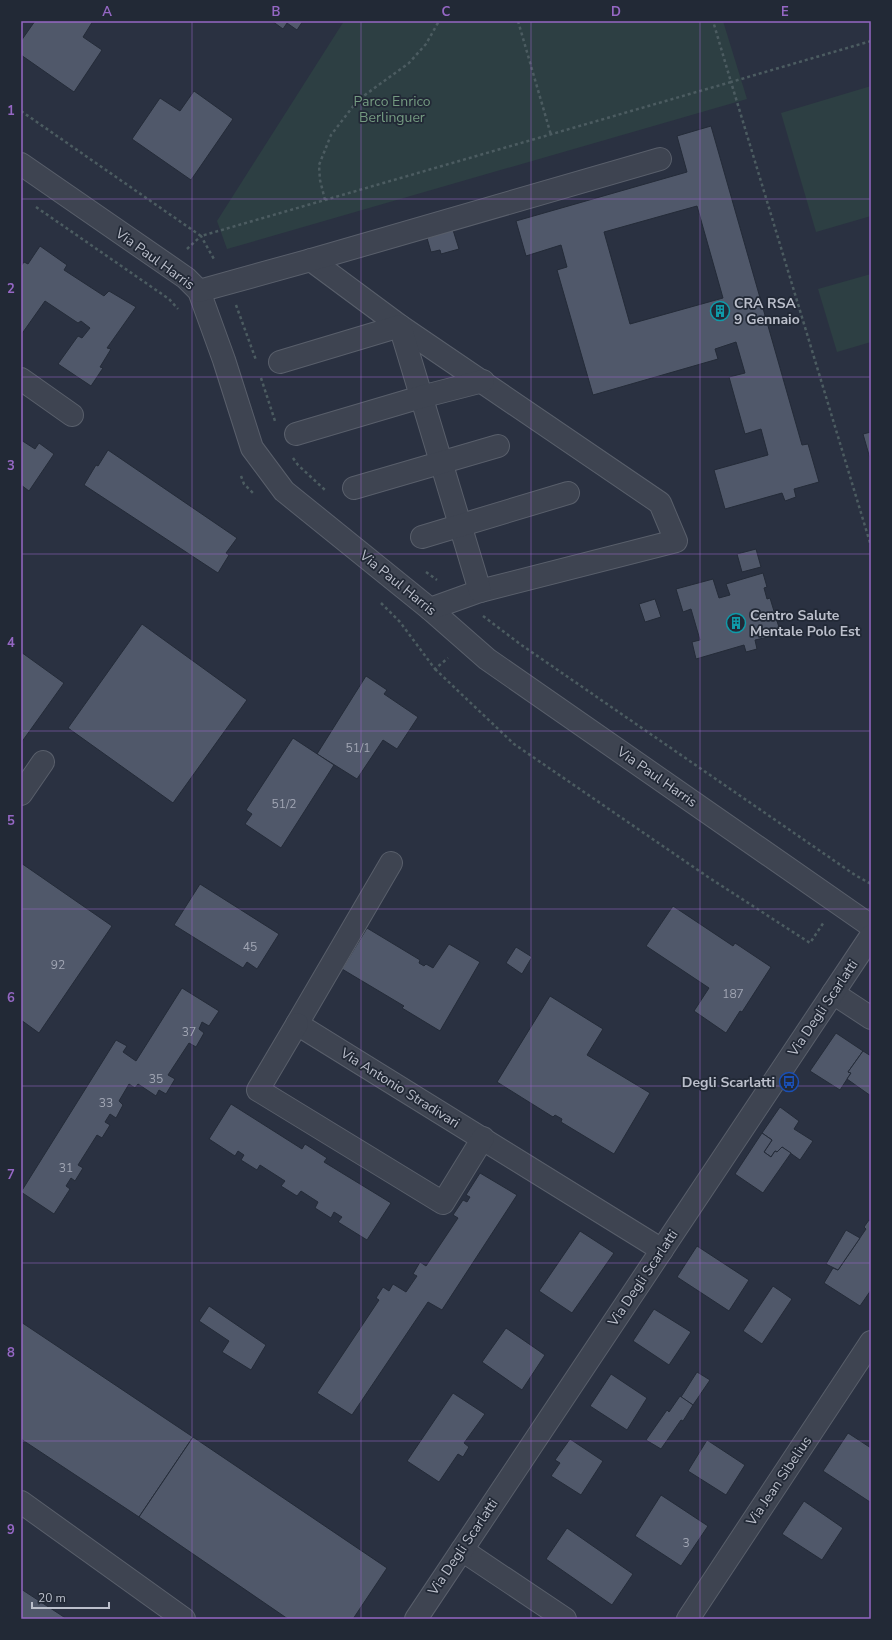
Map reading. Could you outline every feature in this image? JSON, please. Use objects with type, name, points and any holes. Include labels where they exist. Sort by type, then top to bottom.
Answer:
[{"type":"street","points":[[198,291],[311,260],[660,159]]},
{"type":"street","name":"Via Paul Harris","points":[[21,164],[186,278],[198,291],[224,360],[252,448],[284,491],[430,609],[486,659],[871,926]]},
{"type":"street","points":[[311,260],[400,326],[483,381],[660,503],[676,541],[480,591],[430,609]]},
{"type":"street","points":[[280,362],[400,326]]},
{"type":"street","points":[[400,326],[480,591]]},
{"type":"street","points":[[21,378],[72,415]]},
{"type":"street","points":[[296,434],[421,397],[483,381]]},
{"type":"street","points":[[354,488],[498,446]]},
{"type":"street","points":[[422,537],[568,493]]},
{"type":"street","points":[[21,794],[43,762]]},
{"type":"street","points":[[391,863],[258,1090],[443,1203],[482,1138]]},
{"type":"street","name":"Via Degli Scarlatti","points":[[416,1619],[871,936]]},
{"type":"street","points":[[833,993],[871,1018]]},
{"type":"street","name":"Via Antonio Stradivari","points":[[296,1024],[662,1250]]},
{"type":"street","name":"Via Jean Sibelius","points":[[688,1619],[871,1342]]},
{"type":"street","points":[[21,1502],[184,1619]]},
{"type":"street","points":[[462,1550],[565,1619]]},
{"type":"path","points":[[325,200],[320,180],[319,165],[331,135],[358,100],[409,63],[426,44],[439,21]]},
{"type":"path","points":[[518,21],[551,135]]},
{"type":"path","points":[[712,21],[871,546]]},
{"type":"path","points":[[21,111],[201,236],[871,41]]},
{"type":"path","points":[[435,669],[514,744],[708,877],[810,943],[854,875]]},
{"type":"green space","name":"Parco Enrico Berlinguer","points":[[344,21],[723,21],[747,99],[227,249],[217,221]]},
{"type":"green space","points":[[871,86],[871,216],[816,232],[781,113]]},
{"type":"green space","points":[[871,274],[871,342],[837,352],[818,289]]},
{"type":"building","points":[[35,21],[93,21],[83,37],[102,50],[74,92],[21,55],[21,41]]},
{"type":"building","points":[[272,21],[303,21],[297,30],[287,23],[283,29]]},
{"type":"building","points":[[194,91],[233,119],[191,180],[132,139],[160,98],[180,111]]},
{"type":"building","name":"CRA RSA 9 Gennaio","points":[[711,126],[802,445],[808,444],[819,482],[794,489],[796,497],[785,501],[782,493],[725,509],[714,470],[768,455],[761,429],[745,434],[729,377],[745,373],[736,342],[715,349],[718,359],[593,395],[557,270],[567,267],[561,245],[526,256],[516,221],[687,172],[677,136]],"holes":[[[697,206],[723,298],[630,324],[604,232]]]},
{"type":"building","points":[[453,230],[459,249],[441,254],[440,250],[431,252],[427,238]]},
{"type":"building","points":[[40,246],[67,265],[64,270],[104,296],[109,291],[136,307],[107,348],[111,349],[100,367],[103,368],[91,386],[58,364],[78,336],[82,338],[90,328],[81,321],[78,323],[45,301],[21,335],[21,266],[24,262],[28,264]]},
{"type":"building","points":[[871,432],[871,462],[863,434]]},
{"type":"building","points":[[21,440],[35,449],[39,443],[54,454],[29,491],[21,485]]},
{"type":"building","points":[[108,450],[237,538],[226,553],[229,555],[218,573],[84,485],[96,465],[98,466]]},
{"type":"building","points":[[756,549],[761,567],[742,572],[737,554]]},
{"type":"building","name":"Centro Salute Mentale Polo Est","points":[[763,573],[767,587],[764,588],[767,599],[770,598],[781,634],[755,640],[757,649],[746,652],[744,645],[696,659],[692,642],[700,640],[691,609],[683,612],[676,589],[713,579],[719,598],[730,595],[726,584]]},
{"type":"building","points":[[655,599],[661,617],[645,622],[639,604]]},
{"type":"building","points":[[142,624],[247,700],[173,803],[68,728]]},
{"type":"building","points":[[21,652],[64,683],[21,743]]},
{"type":"building","points":[[366,676],[387,690],[384,694],[418,717],[397,749],[383,740],[357,779],[317,754]]},
{"type":"building","points":[[293,738],[334,765],[281,848],[245,824],[252,814],[246,810]]},
{"type":"building","points":[[21,863],[112,926],[39,1033],[21,1020]]},
{"type":"building","points":[[200,884],[279,934],[257,969],[247,962],[243,968],[174,925]]},
{"type":"building","points":[[673,906],[733,946],[735,943],[771,967],[742,1012],[740,1011],[726,1033],[694,1011],[709,988],[646,946]]},
{"type":"building","points":[[367,928],[420,960],[419,963],[424,966],[426,964],[433,968],[449,944],[480,962],[440,1031],[402,1008],[404,1006],[342,969]]},
{"type":"building","points":[[516,947],[532,957],[522,974],[506,963]]},
{"type":"building","points":[[182,988],[219,1011],[209,1026],[202,1022],[199,1029],[204,1033],[196,1047],[189,1043],[168,1075],[175,1079],[166,1094],[159,1090],[156,1096],[138,1084],[135,1088],[129,1084],[119,1101],[123,1105],[116,1118],[110,1114],[105,1122],[110,1125],[102,1138],[97,1135],[78,1165],[83,1168],[75,1181],[71,1178],[66,1186],[70,1189],[54,1214],[21,1192],[116,1040],[127,1046],[123,1052],[136,1061]]},
{"type":"building","points":[[550,996],[603,1029],[587,1055],[650,1093],[614,1154],[561,1122],[562,1119],[555,1115],[553,1117],[497,1082]]},
{"type":"building","points":[[836,1033],[863,1051],[848,1072],[851,1073],[840,1090],[810,1071]]},
{"type":"building","points":[[863,1051],[871,1056],[871,1096],[847,1079],[851,1073],[848,1072]]},
{"type":"building","points":[[231,1104],[302,1149],[305,1144],[327,1158],[324,1162],[391,1203],[367,1240],[338,1222],[342,1217],[334,1212],[331,1218],[315,1208],[318,1202],[301,1191],[297,1196],[281,1186],[285,1181],[260,1165],[257,1170],[241,1160],[244,1155],[238,1151],[235,1156],[209,1139]]},
{"type":"building","points":[[780,1107],[799,1121],[794,1129],[813,1141],[800,1160],[782,1147],[777,1152],[775,1151],[771,1157],[764,1152],[772,1140],[762,1133]]},
{"type":"building","points":[[762,1133],[772,1140],[764,1152],[771,1157],[775,1151],[777,1152],[782,1147],[791,1153],[763,1193],[735,1174]]},
{"type":"building","points":[[480,1173],[517,1195],[442,1310],[428,1302],[352,1415],[317,1393],[379,1300],[376,1298],[383,1287],[389,1291],[393,1284],[406,1292],[417,1276],[413,1274],[420,1262],[426,1266],[458,1218],[453,1215],[463,1200],[467,1202],[470,1197],[466,1195]]},
{"type":"building","points":[[869,1220],[871,1221],[871,1290],[860,1306],[824,1283],[833,1268],[838,1270],[866,1229],[864,1227]]},
{"type":"building","points":[[846,1230],[860,1238],[838,1270],[826,1264]]},
{"type":"building","points":[[580,1231],[614,1253],[572,1313],[539,1291]]},
{"type":"building","points":[[697,1246],[749,1280],[729,1311],[677,1277]]},
{"type":"building","points":[[773,1286],[792,1299],[762,1344],[743,1331]]},
{"type":"building","points":[[209,1306],[266,1345],[251,1370],[222,1352],[229,1341],[199,1321]]},
{"type":"building","points":[[654,1309],[691,1332],[669,1365],[633,1341]]},
{"type":"building","points":[[21,1322],[193,1437],[139,1517],[21,1439]]},
{"type":"building","points":[[506,1328],[545,1355],[522,1390],[482,1362]]},
{"type":"building","points":[[697,1372],[710,1380],[693,1405],[681,1397]]},
{"type":"building","points":[[611,1374],[647,1398],[627,1430],[590,1406]]},
{"type":"building","points":[[453,1393],[485,1414],[464,1443],[469,1447],[463,1457],[458,1454],[439,1482],[407,1461]]},
{"type":"building","points":[[680,1396],[693,1405],[683,1421],[681,1420],[661,1449],[646,1440],[667,1410],[669,1412]]},
{"type":"building","points":[[848,1433],[871,1448],[870,1502],[823,1471]]},
{"type":"building","points":[[193,1437],[387,1568],[353,1619],[288,1619],[139,1517]]},
{"type":"building","points":[[570,1439],[603,1461],[581,1495],[551,1476],[560,1463],[555,1460]]},
{"type":"building","points":[[707,1440],[745,1465],[726,1495],[688,1471]]},
{"type":"building","points":[[661,1495],[708,1526],[681,1566],[635,1536]]},
{"type":"building","points":[[804,1501],[843,1528],[822,1560],[782,1534]]},
{"type":"building","points":[[567,1528],[633,1574],[612,1605],[546,1559]]},
{"type":"building","points":[[21,1589],[67,1619],[21,1619]]},
{"type":"place","name":"CRA RSA 9 Gennaio","points":[[720,311]]},
{"type":"place","name":"Centro Salute Mentale Polo Est","points":[[736,623]]},
{"type":"place","name":"Degli Scarlatti","points":[[789,1082]]}]
